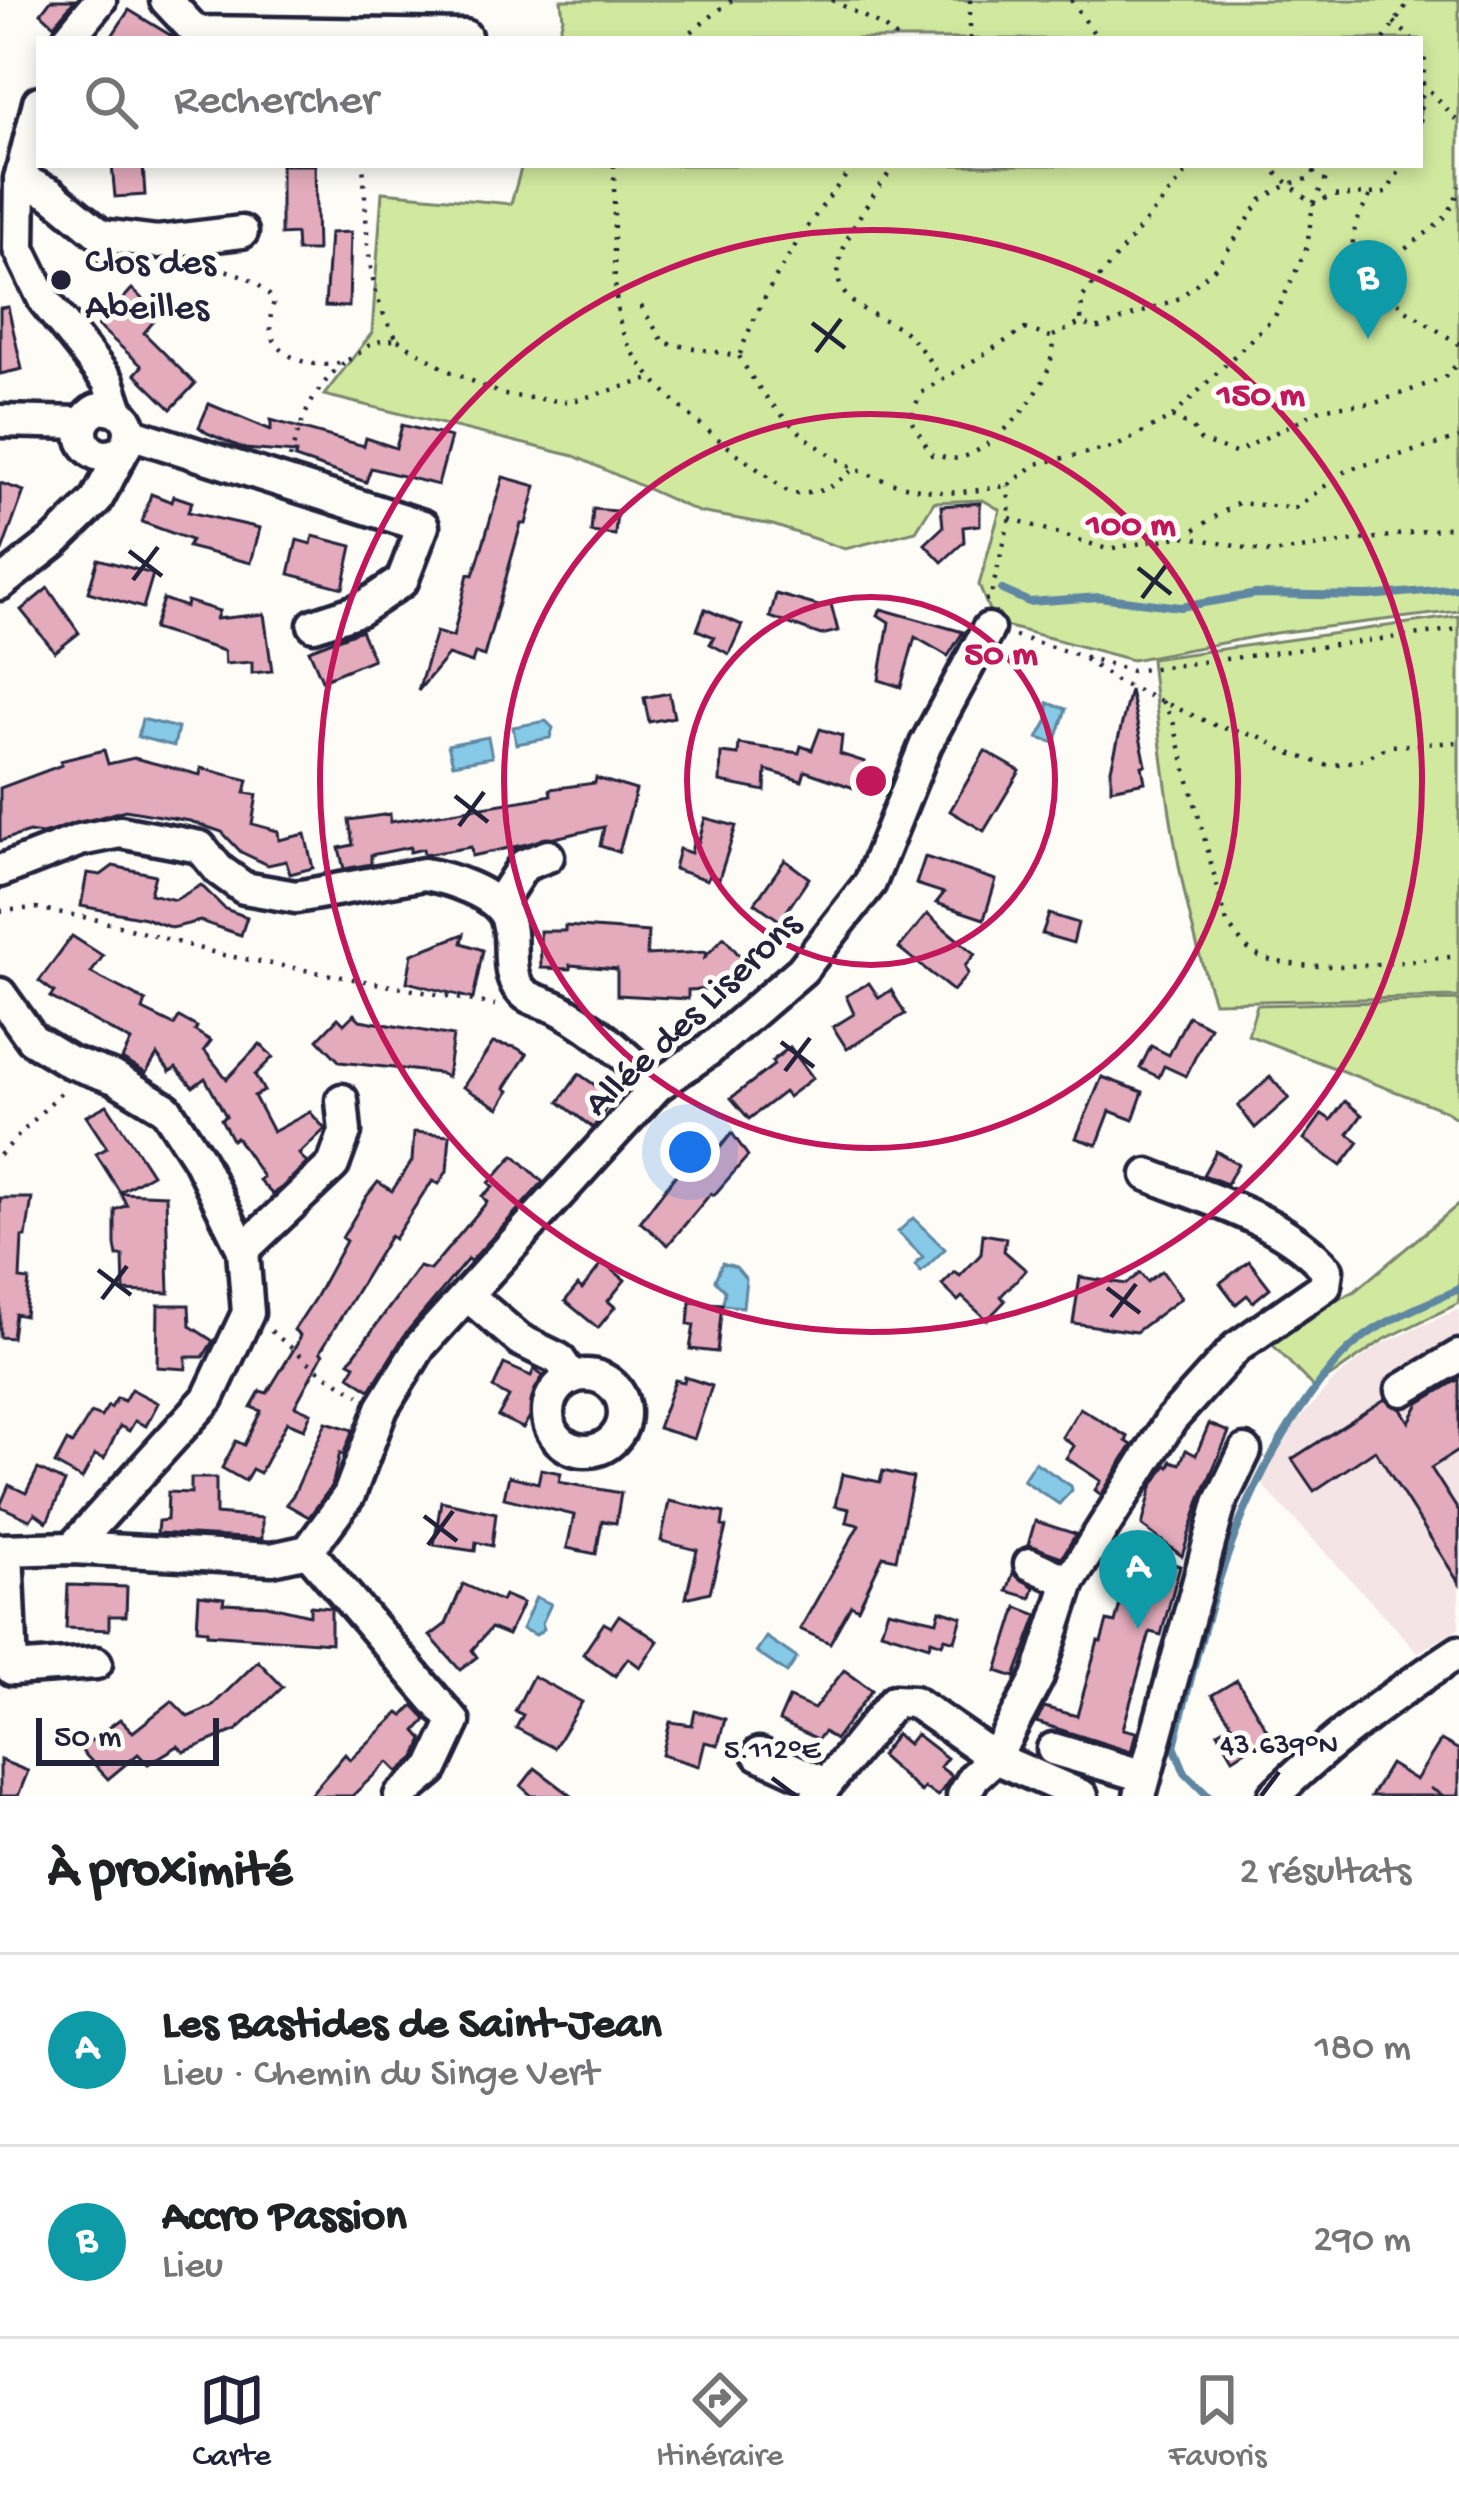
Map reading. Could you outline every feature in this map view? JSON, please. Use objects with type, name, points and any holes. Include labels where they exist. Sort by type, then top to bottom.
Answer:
[{"type":"street","points":[[166,0],[196,32],[466,36]]},
{"type":"street","points":[[70,36],[95,2]]},
{"type":"street","points":[[0,584],[56,540],[96,500],[108,435],[108,381],[10,260],[20,178],[36,114]]},
{"type":"street","points":[[20,178],[51,194],[100,235],[157,242],[242,232]]},
{"type":"street","points":[[0,421],[52,422],[163,443],[424,526],[402,581],[359,610],[314,625]]},
{"type":"street","name":"Allée des Liserons","points":[[308,1551],[349,1495],[382,1408],[420,1346],[657,1086],[709,1050],[802,970],[870,884],[899,802],[988,629]]},
{"type":"street","points":[[0,871],[80,840],[120,832],[200,848],[244,888],[296,897],[424,874],[442,877],[498,905],[507,918],[511,970],[525,994],[561,1010],[621,1051],[657,1086]]},
{"type":"street","points":[[498,905],[524,865],[548,856]]},
{"type":"street","points":[[0,994],[32,1039],[70,1062],[115,1078],[166,1109],[199,1158],[244,1250],[248,1312],[208,1398],[72,1548]]},
{"type":"street","points":[[244,1250],[333,1165],[346,1132],[342,1100]]},
{"type":"street","points":[[963,1796],[974,1777],[995,1758],[1038,1677],[1069,1582],[1171,1420],[1237,1348],[1325,1286],[1327,1270],[1298,1240],[1148,1175]]},
{"type":"street","points":[[467,1295],[520,1340],[559,1358],[572,1378]]},
{"type":"street","points":[[1402,1390],[1459,1356]]},
{"type":"street","points":[[1053,1749],[1142,1786],[1220,1503],[1245,1451]]},
{"type":"street","points":[[96,1664],[13,1669],[3,1550],[72,1548],[272,1559],[308,1551],[454,1722],[432,1768],[400,1796]]},
{"type":"street","points":[[1030,1564],[1069,1582]]},
{"type":"street","points":[[1274,1796],[1312,1758],[1459,1652]]},
{"type":"street","points":[[759,1754],[821,1790],[894,1701],[914,1702],[995,1758],[1082,1796]]},
{"type":"path","points":[[686,36],[732,0]]},
{"type":"path","points":[[832,0],[894,36]]},
{"type":"path","points":[[970,0],[970,36]]},
{"type":"path","points":[[1071,0],[1096,36]]},
{"type":"path","points":[[1386,36],[1410,0]]},
{"type":"path","points":[[1394,22],[1409,36]]},
{"type":"path","points":[[1423,83],[1459,123]]},
{"type":"path","points":[[363,168],[374,283],[383,320],[398,340],[447,370],[504,395],[568,402],[654,379]]},
{"type":"path","points":[[614,168],[622,332],[664,392],[791,494],[826,490],[852,471]]},
{"type":"path","points":[[740,356],[748,332],[799,243],[853,168]]},
{"type":"path","points":[[893,168],[852,228],[837,273],[844,292],[868,313],[906,332],[944,379]]},
{"type":"path","points":[[1081,323],[1082,298],[1190,168]]},
{"type":"path","points":[[1271,168],[1312,204]]},
{"type":"path","points":[[1051,337],[1055,349],[1052,371],[1008,426],[986,446],[957,459],[932,455],[910,418],[921,393],[1025,329],[1051,337],[1081,323],[1096,329],[1180,298],[1219,265],[1261,200],[1311,178],[1316,168]]},
{"type":"path","points":[[641,306],[664,343],[740,356],[776,413],[852,471],[944,493],[1008,486],[1036,464],[1115,447],[1172,417],[1275,316],[1307,247],[1312,204],[1331,168]]},
{"type":"path","points":[[1312,204],[1331,196],[1386,193],[1401,168]]},
{"type":"path","points":[[1370,196],[1351,233],[1368,288],[1380,286],[1408,246],[1447,219],[1459,185]]},
{"type":"path","points":[[80,248],[98,264],[133,268]]},
{"type":"path","points":[[189,266],[225,269],[262,284],[274,301],[270,322],[274,340],[296,359],[310,364],[346,361]]},
{"type":"path","points":[[1380,286],[1406,310],[1459,344]]},
{"type":"path","points":[[283,481],[301,419],[315,393],[373,340],[398,340]]},
{"type":"path","points":[[1172,417],[1193,428],[1201,441],[1235,453],[1324,408],[1375,403],[1444,378],[1459,362]]},
{"type":"path","points":[[1184,536],[1238,503],[1295,508],[1347,470],[1459,438]]},
{"type":"path","points":[[1008,486],[1010,518],[990,598],[982,601],[988,629],[1132,671],[1459,629]]},
{"type":"path","points":[[1010,518],[1107,549],[1184,536],[1272,553],[1459,526]]},
{"type":"path","points":[[1075,652],[1115,681],[1220,727],[1261,737],[1286,752],[1329,766],[1364,759],[1390,746],[1459,742]]},
{"type":"path","points":[[1162,701],[1173,721],[1227,923],[1248,950],[1294,964],[1459,956]]},
{"type":"path","points":[[0,910],[36,908],[94,919],[223,955],[481,1004],[514,1006],[536,999]]},
{"type":"path","points":[[0,1155],[70,1082]]},
{"type":"path","points":[[248,1312],[322,1372],[382,1408]]},
{"type":"shaded area","points":[[1459,1309],[1459,1629],[1418,1652],[1258,1480],[1295,1424],[1337,1377],[1380,1345]]},
{"type":"green space","points":[[561,0],[1459,0],[1459,611],[1275,633],[1132,660],[994,623],[979,585],[1000,510],[983,500],[934,502],[916,531],[845,549],[773,525],[699,512],[574,456],[324,395],[372,333],[382,192],[511,204],[521,168],[1423,168],[1423,36],[558,36]]},
{"type":"green space","points":[[1459,616],[1459,997],[1214,1002],[1181,876],[1151,659]]},
{"type":"green space","points":[[1459,1000],[1459,1120],[1444,1110],[1248,1035],[1257,1005]]},
{"type":"green space","points":[[1459,1204],[1459,1303],[1383,1340],[1314,1388],[1265,1337],[1355,1291]]},
{"type":"water","points":[[1048,703],[1066,709],[1055,743],[1038,738],[1048,720]]},
{"type":"water","points":[[142,719],[178,728],[174,746],[138,737]]},
{"type":"water","points":[[546,721],[553,728],[550,738],[516,744],[513,727]]},
{"type":"water","points":[[488,737],[492,757],[453,764],[448,745]]},
{"type":"water","points":[[913,1218],[945,1249],[921,1272],[915,1265],[923,1257],[898,1232]]},
{"type":"water","points":[[722,1263],[736,1267],[746,1279],[743,1307],[723,1305],[725,1291],[715,1280]]},
{"type":"water","points":[[1035,1462],[1071,1486],[1059,1504],[1023,1480]]},
{"type":"water","points":[[536,1597],[551,1604],[544,1629],[536,1635],[522,1629]]},
{"type":"water","points":[[766,1637],[797,1658],[787,1673],[756,1652]]},
{"type":"building","points":[[51,0],[75,0],[54,25],[41,13]]},
{"type":"building","points":[[129,10],[172,36],[112,36]]},
{"type":"building","points":[[112,168],[143,168],[145,195],[115,197]]},
{"type":"building","points":[[281,168],[315,168],[317,251],[297,251],[296,234],[281,235]]},
{"type":"building","points":[[351,232],[349,307],[325,306],[330,233]]},
{"type":"building","points":[[132,289],[159,315],[144,333],[195,384],[171,409],[135,374],[142,366],[98,326]]},
{"type":"building","points":[[8,307],[22,369],[0,374],[0,308]]},
{"type":"building","points":[[209,404],[271,430],[271,420],[364,446],[366,438],[396,448],[402,425],[451,437],[438,485],[371,468],[366,482],[295,458],[296,453],[245,449],[207,433],[199,427]]},
{"type":"building","points":[[503,477],[536,486],[484,656],[475,653],[472,663],[448,655],[418,691],[436,632],[453,637],[468,574],[473,575]]},
{"type":"building","points":[[0,483],[24,491],[2,551],[0,551]]},
{"type":"building","points":[[151,494],[172,502],[174,496],[192,502],[188,512],[260,528],[251,563],[188,547],[191,540],[142,522]]},
{"type":"building","points":[[980,503],[980,525],[963,527],[964,542],[942,562],[925,544],[943,527],[941,506]]},
{"type":"building","points":[[593,509],[617,511],[615,535],[591,532]]},
{"type":"building","points":[[313,536],[352,546],[343,588],[289,574],[297,540],[311,544]]},
{"type":"building","points":[[98,559],[153,574],[143,608],[88,592]]},
{"type":"building","points":[[48,588],[79,633],[55,652],[21,610]]},
{"type":"building","points":[[776,594],[822,607],[831,604],[838,631],[821,635],[770,617]]},
{"type":"building","points":[[163,599],[219,611],[216,619],[264,614],[272,671],[252,673],[252,662],[225,664],[224,651],[153,629]]},
{"type":"building","points":[[705,609],[742,625],[729,654],[710,644],[714,637],[697,630]]},
{"type":"building","points":[[881,609],[963,632],[948,656],[915,637],[901,687],[879,680],[889,622],[878,615]]},
{"type":"building","points":[[361,630],[373,659],[322,680],[309,650]]},
{"type":"building","points":[[1130,690],[1146,765],[1142,766],[1145,782],[1111,789],[1111,769]]},
{"type":"building","points":[[669,693],[674,717],[649,722],[644,698]]},
{"type":"building","points":[[820,729],[842,736],[840,754],[865,762],[857,789],[805,771],[802,781],[766,770],[765,791],[720,782],[721,753],[738,755],[739,744],[799,753],[801,746],[812,750]]},
{"type":"building","points":[[104,750],[108,764],[134,758],[200,775],[201,768],[248,780],[245,793],[257,795],[252,824],[278,831],[279,840],[305,834],[313,868],[290,874],[286,861],[268,865],[241,852],[222,832],[190,821],[125,810],[0,841],[0,788],[62,765],[60,761]]},
{"type":"building","points":[[985,751],[1020,771],[984,831],[950,811]]},
{"type":"building","points":[[596,778],[636,790],[619,852],[600,846],[604,827],[472,856],[471,847],[424,855],[423,849],[410,852],[410,847],[371,855],[371,864],[344,869],[339,848],[353,845],[349,820],[390,814],[390,822],[532,799],[551,795],[550,789],[595,783]]},
{"type":"building","points":[[705,818],[736,826],[719,879],[674,869],[679,849],[691,853],[694,838],[699,841]]},
{"type":"building","points":[[925,857],[996,880],[984,919],[936,903],[944,893],[916,884]]},
{"type":"building","points":[[785,860],[809,878],[780,921],[755,903]]},
{"type":"building","points":[[113,866],[155,875],[150,894],[175,900],[201,885],[225,909],[247,917],[241,935],[200,921],[172,928],[81,906],[87,873],[101,875]]},
{"type":"building","points":[[927,914],[975,954],[965,966],[968,974],[953,991],[899,948]]},
{"type":"building","points":[[1049,914],[1078,923],[1073,943],[1042,934]]},
{"type":"building","points":[[565,926],[648,932],[647,955],[706,952],[705,957],[724,937],[744,961],[709,989],[688,990],[688,999],[617,995],[617,969],[541,968],[540,931],[565,931]]},
{"type":"building","points":[[464,934],[462,943],[483,950],[473,999],[407,982],[412,954]]},
{"type":"building","points":[[72,936],[103,956],[91,973],[146,1001],[143,1010],[174,1025],[179,1017],[197,1027],[195,1031],[211,1041],[204,1050],[227,1079],[260,1044],[273,1057],[255,1075],[264,1091],[254,1096],[273,1132],[310,1112],[325,1129],[299,1154],[307,1163],[281,1188],[272,1194],[259,1180],[263,1177],[236,1137],[232,1140],[221,1119],[226,1116],[205,1078],[193,1087],[176,1068],[170,1072],[157,1055],[146,1073],[122,1059],[131,1041],[50,997],[54,992],[39,981]]},
{"type":"building","points":[[869,983],[879,998],[891,990],[905,1014],[847,1049],[833,1027],[854,1014],[846,996]]},
{"type":"building","points":[[354,1014],[360,1020],[453,1036],[447,1077],[340,1062],[318,1039],[338,1018],[344,1024]]},
{"type":"building","points":[[1188,1016],[1210,1027],[1186,1076],[1164,1066],[1159,1077],[1140,1068],[1151,1046],[1169,1055]]},
{"type":"building","points":[[493,1043],[527,1054],[505,1088],[509,1091],[499,1108],[463,1087]]},
{"type":"building","points":[[790,1047],[813,1078],[788,1097],[784,1092],[749,1119],[731,1098]]},
{"type":"building","points":[[579,1074],[605,1092],[601,1099],[609,1104],[593,1128],[559,1102]]},
{"type":"building","points":[[1102,1077],[1143,1092],[1133,1120],[1110,1111],[1097,1145],[1076,1138]]},
{"type":"building","points":[[1270,1077],[1289,1098],[1255,1128],[1238,1106]]},
{"type":"building","points":[[1345,1101],[1362,1115],[1348,1134],[1359,1142],[1341,1166],[1304,1139],[1322,1114],[1331,1120]]},
{"type":"building","points":[[107,1105],[152,1174],[120,1192],[96,1154],[107,1148],[86,1116]]},
{"type":"building","points":[[414,1132],[450,1135],[447,1171],[439,1184],[433,1181],[425,1191],[394,1239],[390,1236],[320,1352],[295,1406],[311,1413],[304,1429],[287,1422],[260,1473],[252,1469],[245,1481],[222,1468],[236,1441],[244,1445],[261,1411],[251,1407],[260,1391],[267,1393],[297,1344],[300,1335],[294,1330],[366,1197],[378,1182],[392,1191],[412,1161]]},
{"type":"building","points":[[732,1133],[748,1156],[668,1245],[640,1222],[681,1168],[666,1156],[683,1139],[709,1161]]},
{"type":"building","points":[[1216,1151],[1238,1164],[1227,1184],[1203,1175]]},
{"type":"building","points":[[514,1155],[543,1182],[470,1262],[468,1259],[406,1333],[370,1390],[349,1376],[355,1365],[349,1362],[419,1267],[430,1270],[487,1202],[482,1196],[493,1187],[489,1183]]},
{"type":"building","points":[[120,1193],[166,1195],[169,1293],[124,1291],[123,1256],[117,1256],[115,1245],[115,1210],[127,1205]]},
{"type":"building","points":[[0,1198],[32,1198],[26,1237],[22,1237],[20,1279],[29,1280],[25,1316],[15,1314],[12,1338],[0,1337]]},
{"type":"building","points":[[983,1234],[1006,1238],[1004,1251],[1026,1270],[1001,1296],[1005,1301],[987,1320],[942,1285],[955,1272],[960,1276],[981,1254]]},
{"type":"building","points":[[1249,1261],[1270,1288],[1253,1302],[1247,1295],[1236,1304],[1220,1283]]},
{"type":"building","points":[[603,1262],[625,1280],[608,1301],[615,1307],[598,1328],[565,1301],[578,1285],[582,1289]]},
{"type":"building","points":[[1162,1271],[1181,1298],[1136,1332],[1073,1323],[1080,1277],[1126,1284],[1140,1273],[1147,1282]]},
{"type":"building","points":[[690,1302],[722,1304],[717,1352],[690,1349],[694,1325],[688,1324]]},
{"type":"building","points":[[158,1305],[189,1305],[190,1326],[213,1341],[203,1357],[186,1357],[186,1369],[157,1367]]},
{"type":"building","points":[[504,1364],[531,1376],[534,1369],[551,1382],[523,1428],[498,1416],[509,1397],[493,1388]]},
{"type":"building","points":[[685,1377],[712,1386],[694,1439],[658,1428],[675,1380],[684,1382]]},
{"type":"building","points":[[1459,1379],[1459,1450],[1431,1468],[1459,1512],[1459,1583],[1375,1450],[1314,1491],[1292,1459],[1385,1399],[1401,1409],[1409,1422],[1419,1403]]},
{"type":"building","points":[[131,1389],[158,1403],[146,1426],[135,1421],[129,1431],[120,1426],[104,1459],[95,1455],[82,1479],[55,1464],[91,1413],[101,1417],[117,1398],[124,1401]]},
{"type":"building","points":[[1080,1408],[1128,1437],[1132,1445],[1101,1495],[1095,1490],[1101,1481],[1066,1458],[1074,1446],[1062,1437]]},
{"type":"building","points":[[326,1422],[353,1430],[343,1455],[340,1453],[332,1486],[309,1517],[286,1504]]},
{"type":"building","points":[[1209,1424],[1229,1432],[1182,1556],[1142,1526],[1152,1487],[1166,1465],[1171,1461],[1180,1464],[1186,1450],[1196,1455]]},
{"type":"building","points":[[38,1469],[65,1482],[47,1522],[35,1513],[30,1520],[0,1506],[9,1485],[26,1493]]},
{"type":"building","points":[[541,1469],[561,1473],[559,1482],[621,1493],[616,1523],[602,1521],[596,1554],[567,1548],[574,1515],[504,1498],[509,1476],[538,1483]]},
{"type":"building","points":[[883,1471],[913,1478],[896,1559],[883,1556],[858,1609],[851,1605],[830,1643],[800,1629],[859,1525],[846,1522],[849,1509],[835,1506],[842,1474],[880,1482]]},
{"type":"building","points":[[191,1478],[216,1478],[216,1514],[262,1518],[262,1539],[157,1533],[158,1521],[167,1520],[168,1492],[191,1493]]},
{"type":"building","points":[[441,1501],[496,1513],[492,1546],[476,1542],[475,1551],[434,1545]]},
{"type":"building","points":[[669,1501],[724,1513],[722,1526],[726,1527],[710,1592],[686,1598],[697,1550],[661,1541]]},
{"type":"building","points":[[1035,1521],[1076,1534],[1062,1557],[1028,1545]]},
{"type":"building","points":[[1134,1552],[1180,1566],[1161,1635],[1150,1632],[1123,1729],[1136,1732],[1131,1752],[1036,1722],[1044,1707],[1077,1716],[1098,1641],[1107,1621],[1115,1623]]},
{"type":"building","points":[[1013,1573],[1034,1587],[1031,1598],[1007,1591]]},
{"type":"building","points":[[463,1584],[501,1601],[504,1595],[523,1603],[508,1635],[491,1628],[472,1650],[477,1657],[460,1670],[430,1636],[446,1624]]},
{"type":"building","points":[[68,1585],[127,1587],[126,1616],[109,1616],[109,1630],[66,1628]]},
{"type":"building","points":[[199,1595],[224,1598],[223,1603],[267,1605],[310,1615],[310,1606],[331,1608],[331,1643],[207,1634],[197,1629]]},
{"type":"building","points":[[1017,1607],[1038,1615],[1015,1677],[997,1671]]},
{"type":"building","points":[[888,1610],[937,1621],[940,1610],[962,1617],[955,1641],[931,1640],[929,1646],[881,1631]]},
{"type":"building","points":[[619,1615],[658,1641],[640,1667],[628,1658],[615,1676],[583,1654],[604,1623],[611,1627]]},
{"type":"building","points":[[258,1661],[283,1687],[237,1730],[184,1752],[178,1746],[148,1764],[138,1754],[108,1779],[80,1749],[120,1719],[133,1732],[172,1701],[188,1717],[211,1707]]},
{"type":"building","points":[[844,1670],[872,1690],[835,1740],[824,1732],[818,1739],[779,1721],[789,1698],[814,1709]]},
{"type":"building","points":[[533,1676],[582,1702],[554,1748],[516,1728],[523,1715],[515,1711]]},
{"type":"building","points":[[1237,1680],[1270,1735],[1233,1758],[1218,1732],[1232,1724],[1212,1695]]},
{"type":"building","points":[[414,1705],[426,1720],[416,1731],[423,1739],[416,1757],[398,1772],[388,1762],[352,1796],[309,1796],[345,1754],[350,1760],[399,1713],[403,1716]]},
{"type":"building","points":[[695,1711],[725,1719],[718,1745],[705,1742],[699,1766],[662,1755],[670,1722],[692,1725]]},
{"type":"building","points":[[896,1734],[908,1744],[916,1734],[947,1758],[940,1767],[952,1776],[938,1796],[924,1788],[921,1792],[880,1756]]},
{"type":"building","points":[[1441,1740],[1459,1750],[1459,1796],[1371,1796],[1390,1764],[1416,1780]]},
{"type":"building","points":[[0,1760],[28,1771],[18,1796],[0,1796]]},
{"type":"building","points":[[535,1768],[572,1796],[532,1796],[521,1786]]},
{"type":"waterway","points":[[1002,590],[1029,602],[1099,597],[1180,607],[1256,594],[1368,596],[1459,588]]},
{"type":"waterway","points":[[1208,1796],[1185,1773],[1174,1746],[1208,1614],[1255,1489],[1300,1410],[1348,1350],[1390,1321],[1459,1289]]},
{"type":"place","name":"Clos des Abeilles","points":[[61,280]]},
{"type":"place","name":"Accro Passion","points":[[1368,339]]},
{"type":"place","name":"Les Bastides de Saint-Jean","points":[[1138,1629]]}]
